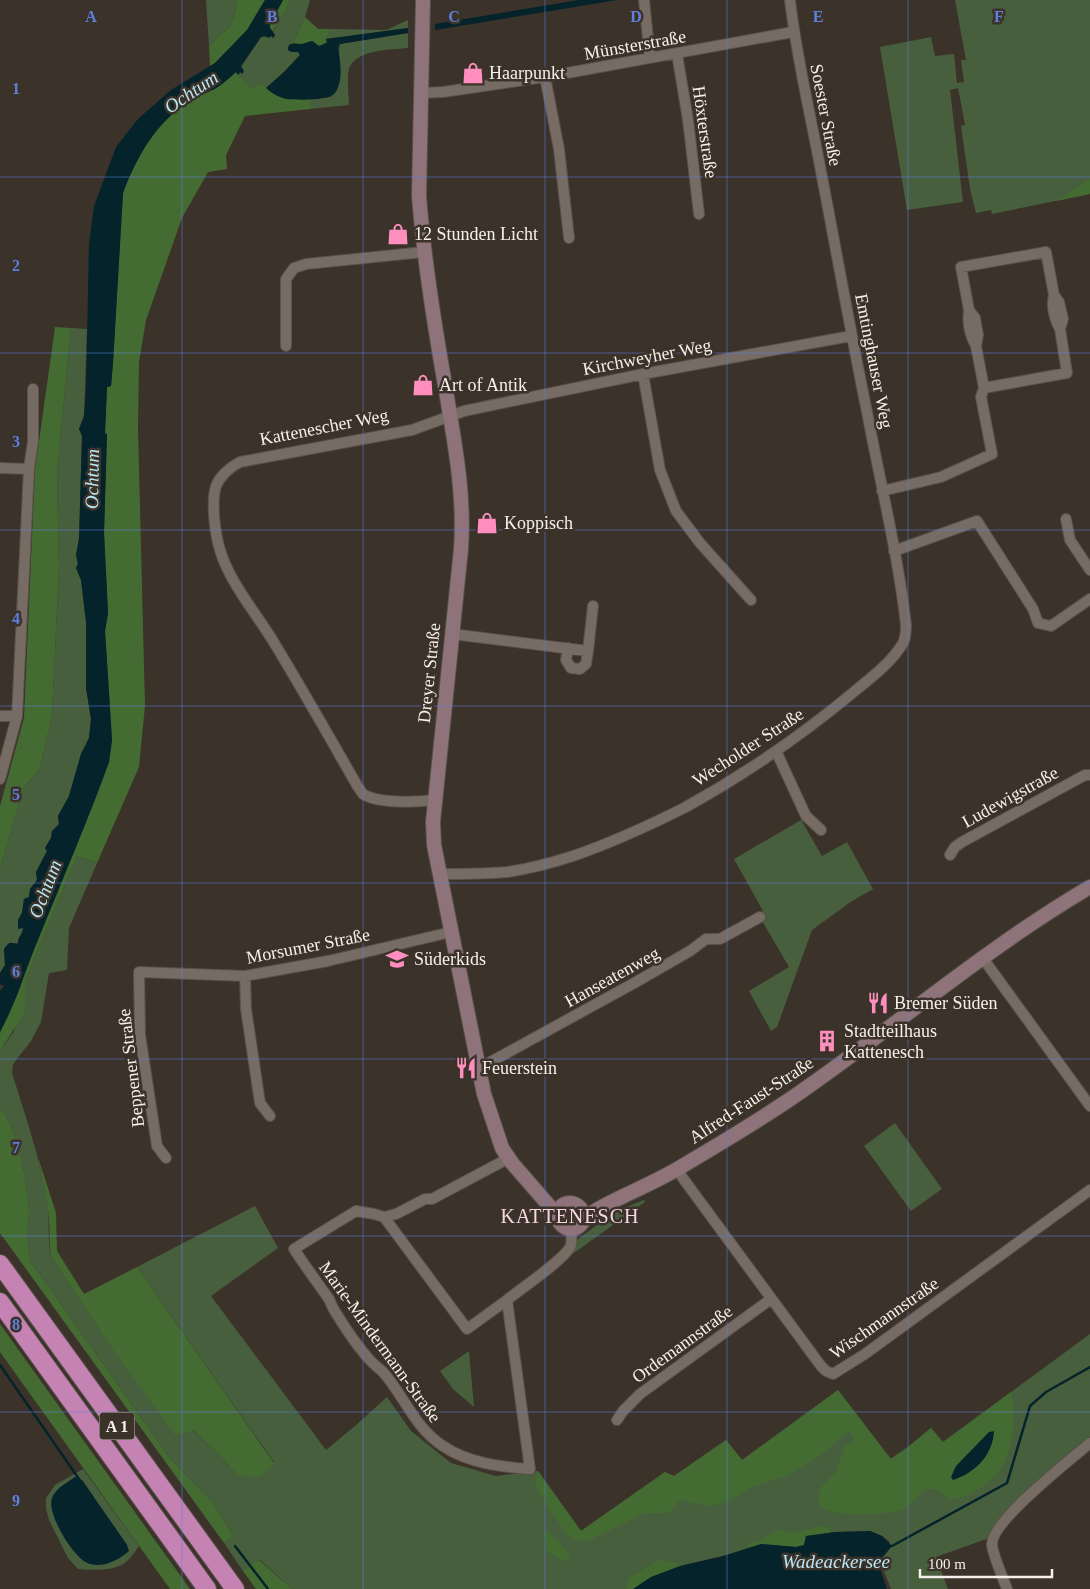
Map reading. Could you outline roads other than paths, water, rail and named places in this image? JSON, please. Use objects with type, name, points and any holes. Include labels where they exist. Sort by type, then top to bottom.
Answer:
[{"type":"highway","name":"A 1","points":[[0,1264],[235,1589]]},
{"type":"highway","name":"A 1","points":[[0,1302],[208,1589]]},
{"type":"street","points":[[423,0],[419,196],[424,252],[450,416]]},
{"type":"street","points":[[644,0],[650,58]]},
{"type":"street","name":"Soester Straße","points":[[790,0],[793,32],[834,237]]},
{"type":"street","name":"Münsterstraße","points":[[422,94],[545,77],[793,32]]},
{"type":"street","name":"Höxterstraße","points":[[677,54],[700,214]]},
{"type":"street","points":[[545,77],[559,149],[570,238]]},
{"type":"street","name":"Emtinghauser Weg","points":[[834,237],[851,336],[882,491]]},
{"type":"street","points":[[286,346],[286,279],[294,268],[306,264],[424,252]]},
{"type":"street","points":[[882,491],[941,477],[992,454],[982,397],[984,388],[976,346],[978,335],[975,318],[969,310],[961,267],[1046,252],[1054,295],[1059,302],[1062,319],[1060,329],[1068,373],[984,388]]},
{"type":"street","name":"Kirchweyher Weg","points":[[450,416],[464,411],[643,374],[851,336]]},
{"type":"street","points":[[643,374],[660,470],[676,511],[700,543],[751,600]]},
{"type":"street","points":[[0,779],[17,716],[29,469],[33,441],[32,389]]},
{"type":"street","name":"Dreyer Straße","points":[[450,416],[457,457],[462,511],[461,548],[433,822],[434,845],[450,932]]},
{"type":"street","name":"Kattenescher Weg","points":[[435,800],[390,801],[363,794],[275,645],[226,567],[219,550],[214,496],[218,482],[232,466],[240,462],[412,430],[450,416]]},
{"type":"street","points":[[0,468],[29,469]]},
{"type":"street","name":"Wecholder Straße","points":[[439,874],[507,872],[530,868],[574,856],[648,825],[720,787],[776,751],[830,712],[864,684],[888,662],[904,642],[906,633],[894,551],[882,491]]},
{"type":"street","points":[[1066,519],[1070,540],[1090,570]]},
{"type":"street","points":[[894,551],[977,520],[1033,609],[1038,623],[1051,626],[1090,599]]},
{"type":"street","points":[[568,648],[566,660],[570,668],[580,669],[586,664],[593,606]]},
{"type":"street","points":[[452,634],[588,651]]},
{"type":"street","points":[[0,716],[17,716]]},
{"type":"street","points":[[776,751],[806,816],[821,830]]},
{"type":"street","name":"Ludewigstraße","points":[[950,855],[955,847],[962,842],[1085,775],[1090,775]]},
{"type":"street","name":"Alfred-Faust-Straße","points":[[578,1219],[575,1204],[568,1203],[561,1210],[558,1219],[561,1225],[566,1228],[578,1219],[622,1195],[678,1169],[758,1121],[808,1087],[982,957],[1060,904],[1090,887]]},
{"type":"street","name":"Hanseatenweg","points":[[479,1067],[636,982],[690,951],[706,939],[720,939],[760,917]]},
{"type":"street","name":"Morsumer Straße","points":[[139,972],[245,976],[328,961],[450,932]]},
{"type":"street","name":"Alfred-Faust-Straße","points":[[450,932],[484,1094],[502,1148],[523,1174],[557,1202],[561,1210]]},
{"type":"street","points":[[982,957],[1090,1106]]},
{"type":"street","name":"Beppener Straße","points":[[139,972],[140,1035],[157,1146],[166,1158]]},
{"type":"street","points":[[245,976],[246,1008],[260,1102],[270,1116]]},
{"type":"street","points":[[509,1158],[432,1198],[425,1199],[396,1214],[384,1217],[467,1330],[549,1268],[568,1250],[578,1219]]},
{"type":"street","name":"Wischmannstraße","points":[[678,1169],[820,1366],[833,1374],[865,1354],[1090,1190]]},
{"type":"street","name":"Marie-Mindermann-Straße","points":[[384,1217],[356,1211],[294,1249],[369,1360],[383,1372],[412,1413],[416,1422],[428,1435],[443,1447],[470,1459],[508,1468],[530,1469],[507,1300]]},
{"type":"street","name":"Ordemannstraße","points":[[617,1420],[640,1394],[771,1299]]},
{"type":"street","points":[[1007,1589],[992,1545],[993,1535],[1001,1523],[1041,1484],[1090,1443]]},
{"type":"water","name":"Ochtum","points":[[265,0],[283,0],[270,24],[270,28],[275,35],[273,38],[271,36],[269,38],[261,37],[241,66],[244,71],[242,74],[240,72],[238,75],[236,72],[220,86],[190,101],[167,119],[141,153],[123,193],[113,363],[111,386],[107,387],[105,433],[107,434],[104,533],[108,613],[105,631],[112,740],[109,762],[16,998],[0,1032],[0,991],[4,986],[0,984],[0,973],[5,965],[4,949],[10,943],[18,944],[23,928],[18,929],[18,920],[22,913],[24,899],[29,897],[30,889],[37,880],[36,872],[47,851],[45,848],[51,838],[52,831],[59,824],[58,816],[69,796],[81,754],[89,738],[91,719],[86,688],[86,622],[81,580],[76,568],[78,564],[76,555],[79,539],[82,436],[79,429],[84,416],[86,387],[89,244],[94,206],[116,147],[138,119],[171,90],[215,63],[247,30]]},
{"type":"water","points":[[579,0],[617,0],[435,30],[435,24]]},
{"type":"water","points":[[408,28],[408,33],[340,44],[338,47],[341,70],[340,82],[332,96],[297,100],[286,99],[275,95],[266,88],[300,55],[298,52],[288,50],[290,44],[302,44],[312,41],[319,46],[327,43],[326,39]]},
{"type":"water","points":[[994,1431],[990,1448],[981,1462],[969,1473],[953,1480],[951,1477],[956,1466],[989,1432]]},
{"type":"water","points":[[75,1477],[82,1480],[127,1545],[129,1551],[116,1560],[100,1565],[84,1561],[69,1545],[57,1524],[51,1505],[52,1498],[59,1489]]},
{"type":"water","name":"Wadeackersee","points":[[870,1531],[882,1536],[892,1546],[878,1563],[887,1589],[633,1589],[651,1577],[680,1566],[720,1557],[761,1544],[796,1547],[804,1545],[806,1536],[835,1532]]},
{"type":"waterway","points":[[0,1365],[79,1479]]},
{"type":"waterway","points":[[892,1546],[1007,1483],[1030,1406],[1046,1392],[1090,1367]]},
{"type":"waterway","points":[[235,1546],[268,1589]]},
{"type":"place","name":"Haarpunkt","points":[[473,73]]},
{"type":"place","name":"12 Stunden Licht","points":[[398,234]]},
{"type":"place","name":"Art of Antik","points":[[423,385]]},
{"type":"place","name":"Koppisch","points":[[487,523]]},
{"type":"place","name":"Süderkids","points":[[397,959]]},
{"type":"place","name":"Bremer Süden","points":[[878,1003]]},
{"type":"place","name":"Stadtteilhaus Kattenesch","points":[[827,1041]]},
{"type":"place","name":"Feuerstein","points":[[466,1068]]},
{"type":"district","name":"KATTENESCH","points":[[570,1216]]}]
